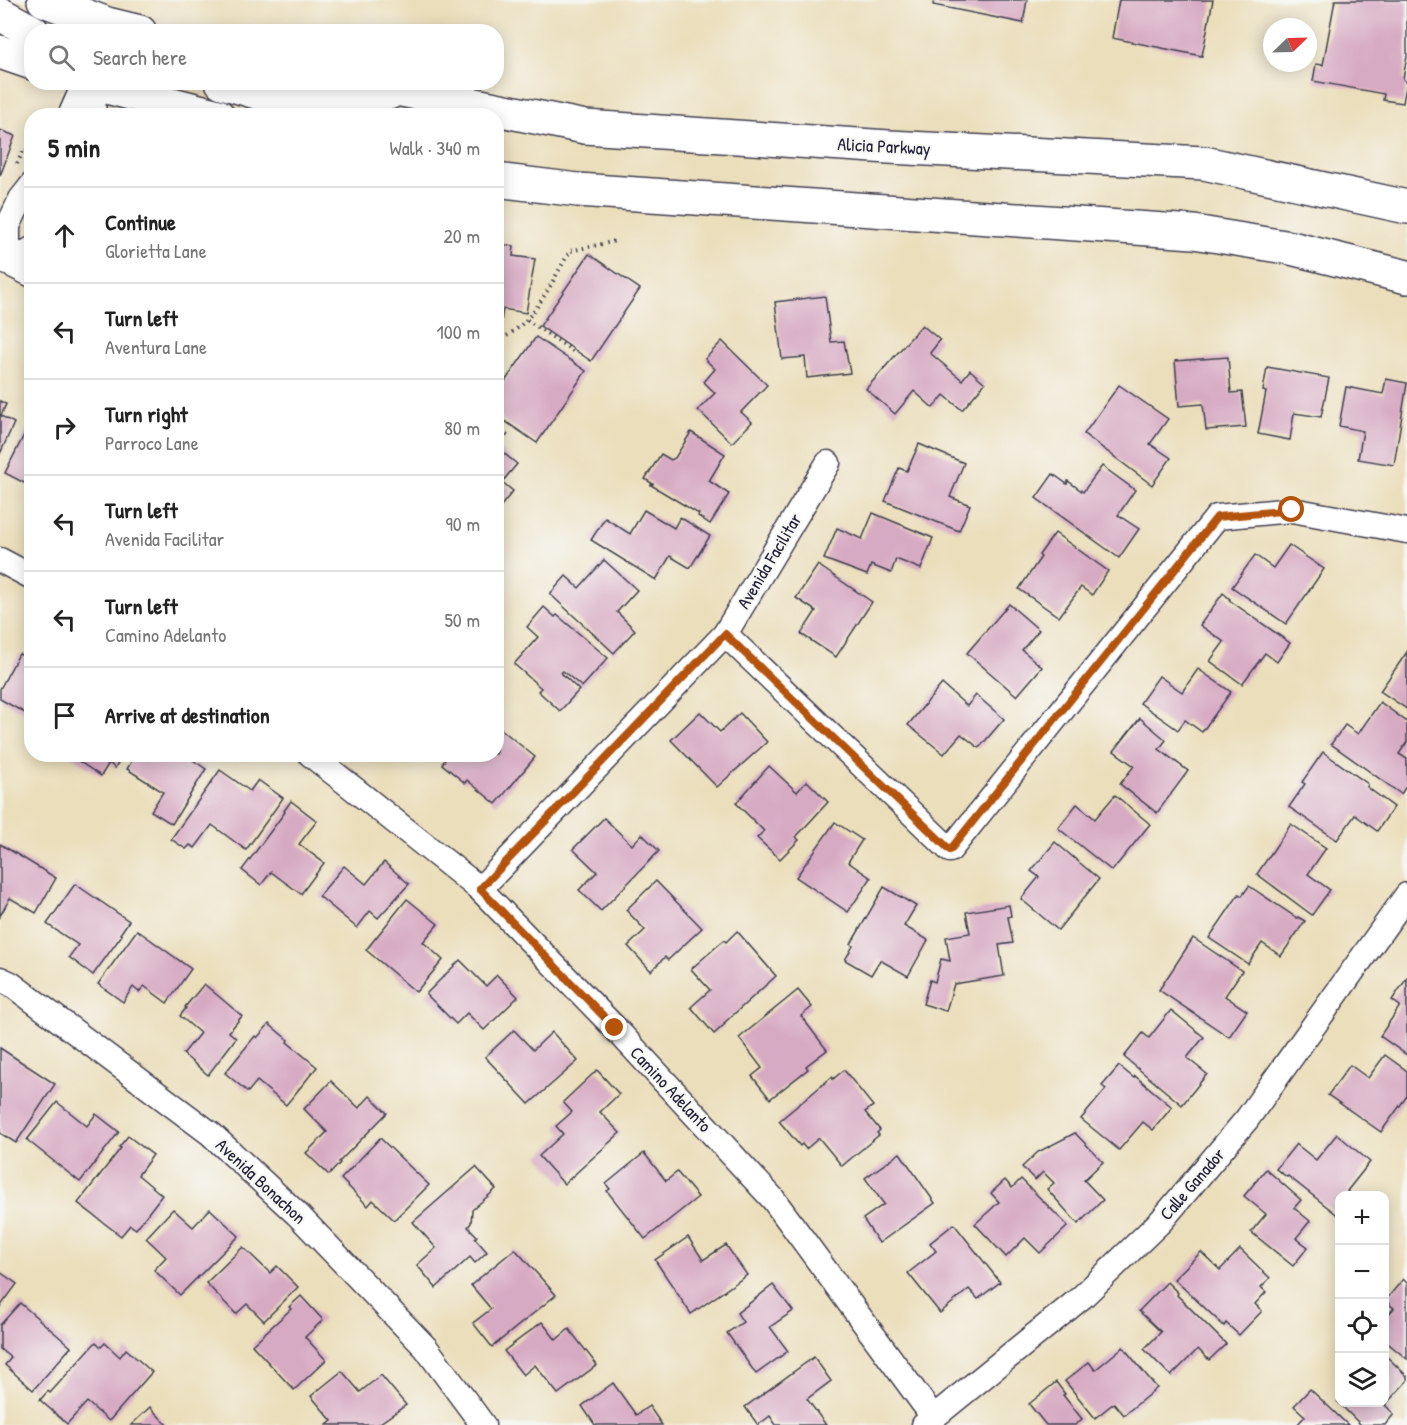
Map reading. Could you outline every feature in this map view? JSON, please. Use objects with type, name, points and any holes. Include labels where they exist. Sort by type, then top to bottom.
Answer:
[{"type":"main road","points":[[44,0],[107,24]]},
{"type":"main road","points":[[0,14],[24,27]]},
{"type":"main road","points":[[0,52],[24,60]]},
{"type":"main road","points":[[118,90],[187,108]]},
{"type":"main road","points":[[249,90],[300,105],[405,91]]},
{"type":"main road","name":"Alicia Parkway","points":[[400,90],[490,108]]},
{"type":"main road","name":"Alicia Parkway","points":[[504,111],[585,127],[889,147],[1204,163],[1407,207]]},
{"type":"main road","points":[[504,181],[578,190],[1194,232],[1291,248],[1407,277]]},
{"type":"street","points":[[74,108],[82,90]]},
{"type":"street","points":[[92,90],[93,108]]},
{"type":"street","points":[[4,260],[8,226],[24,195]]},
{"type":"street","points":[[4,260],[24,252]]},
{"type":"street","points":[[4,260],[24,271]]},
{"type":"street","name":"Avenida Facilitar","points":[[480,889],[725,634],[828,463]]},
{"type":"street","points":[[725,634],[950,850],[1217,517],[1292,510],[1407,531]]},
{"type":"street","points":[[0,560],[24,573]]},
{"type":"street","name":"Camino Adelanto","points":[[320,762],[480,889],[615,1028],[773,1200],[929,1422]]},
{"type":"street","name":"Calle Ganador","points":[[929,1422],[1082,1297],[1161,1221],[1247,1119],[1407,895]]},
{"type":"street","name":"Avenida Bonachon","points":[[0,979],[11,984],[113,1060],[228,1149],[297,1214],[426,1348],[483,1425]]},
{"type":"path","points":[[504,337],[516,331],[533,314],[570,251],[616,241]]},
{"type":"path","points":[[527,320],[573,351]]},
{"type":"path","points":[[504,434],[508,436]]},
{"type":"building","points":[[934,0],[1027,0],[1023,23],[933,5]]},
{"type":"building","points":[[1119,0],[1213,0],[1202,56],[1112,38]]},
{"type":"building","points":[[1335,0],[1407,0],[1407,56],[1403,79],[1407,82],[1403,103],[1383,100],[1384,94],[1313,81],[1315,72],[1317,72],[1317,64],[1323,65]]},
{"type":"building","points":[[0,130],[15,136],[0,176]]},
{"type":"building","points":[[504,245],[514,246],[513,256],[535,259],[526,313],[504,309]]},
{"type":"building","points":[[589,254],[640,289],[591,361],[540,326]]},
{"type":"building","points":[[825,296],[831,342],[844,341],[850,373],[807,378],[805,357],[782,359],[775,302]]},
{"type":"building","points":[[922,325],[940,340],[930,353],[962,380],[970,370],[985,383],[962,410],[944,395],[933,408],[914,391],[895,414],[866,389]]},
{"type":"building","points":[[536,337],[586,371],[537,443],[504,420],[504,383]]},
{"type":"building","points":[[722,341],[767,385],[741,412],[752,422],[732,443],[698,410],[715,393],[704,382],[715,369],[705,359]]},
{"type":"building","points":[[1228,357],[1231,393],[1242,392],[1246,427],[1206,430],[1203,404],[1179,406],[1175,361]]},
{"type":"building","points":[[1267,367],[1329,378],[1321,417],[1294,413],[1290,440],[1258,434],[1266,392],[1263,391]]},
{"type":"building","points":[[1386,379],[1407,383],[1394,465],[1358,459],[1363,431],[1339,426],[1346,387],[1383,394]]},
{"type":"building","points":[[1119,385],[1168,419],[1150,444],[1171,458],[1152,485],[1084,434]]},
{"type":"building","points":[[0,401],[6,404],[1,416],[14,423],[0,454]]},
{"type":"building","points":[[691,432],[725,454],[709,481],[729,494],[710,524],[698,516],[699,514],[645,479],[661,454],[671,460],[675,458]]},
{"type":"building","points":[[24,435],[24,483],[5,473]]},
{"type":"building","points":[[919,444],[964,463],[950,497],[970,505],[959,531],[885,501],[899,468],[907,471]]},
{"type":"building","points":[[504,453],[517,464],[504,480]]},
{"type":"building","points":[[1102,466],[1135,490],[1118,515],[1139,529],[1119,558],[1036,498],[1053,474],[1083,492]]},
{"type":"building","points":[[504,484],[513,491],[504,502]]},
{"type":"building","points":[[644,510],[674,528],[680,517],[710,536],[690,568],[670,556],[656,580],[591,540],[605,518],[630,534]]},
{"type":"building","points":[[873,513],[933,538],[921,569],[896,559],[891,573],[871,565],[867,575],[824,559],[837,528],[862,539]]},
{"type":"building","points":[[1055,533],[1108,571],[1092,595],[1081,587],[1059,617],[1019,589]]},
{"type":"building","points":[[1289,545],[1324,569],[1286,624],[1232,587],[1255,555],[1273,568]]},
{"type":"building","points":[[604,560],[637,590],[617,612],[635,630],[614,653],[550,594],[566,576],[579,588]]},
{"type":"building","points":[[818,565],[872,602],[836,657],[801,634],[816,611],[796,598]]},
{"type":"building","points":[[1223,593],[1229,600],[1290,643],[1277,662],[1265,653],[1242,684],[1210,661],[1224,642],[1200,625]]},
{"type":"building","points":[[1009,604],[1039,630],[1022,650],[1042,667],[1017,696],[967,653]]},
{"type":"building","points":[[544,607],[555,617],[557,615],[608,658],[582,687],[563,671],[561,673],[579,690],[560,711],[538,691],[541,688],[514,664],[538,637],[527,627]]},
{"type":"building","points":[[1407,652],[1407,709],[1380,691]]},
{"type":"building","points":[[19,654],[24,656],[24,712],[0,699],[0,689]]},
{"type":"building","points":[[1198,669],[1231,692],[1202,732],[1185,720],[1178,730],[1140,703],[1159,676],[1182,692]]},
{"type":"building","points":[[942,684],[967,706],[976,695],[1004,719],[979,748],[961,734],[944,754],[908,725]]},
{"type":"building","points":[[1380,702],[1407,722],[1407,742],[1399,754],[1407,759],[1407,785],[1401,794],[1331,744],[1345,725],[1358,734]]},
{"type":"building","points":[[700,712],[720,732],[740,713],[767,742],[717,787],[671,740]]},
{"type":"building","points":[[1140,718],[1166,740],[1159,749],[1188,771],[1157,813],[1120,784],[1134,766],[1114,751]]},
{"type":"building","points":[[504,732],[535,757],[496,804],[467,780],[465,783],[442,764],[443,762],[504,762]]},
{"type":"building","points":[[1323,752],[1368,784],[1367,787],[1394,807],[1377,831],[1355,815],[1337,840],[1289,807],[1305,784],[1302,782]]},
{"type":"building","points":[[80,762],[118,762],[115,768],[109,763],[101,776]]},
{"type":"building","points":[[131,762],[196,762],[206,769],[172,824],[151,811],[163,792],[127,769]]},
{"type":"building","points":[[769,766],[797,792],[807,781],[828,802],[796,837],[799,840],[780,859],[757,838],[764,831],[736,803]]},
{"type":"building","points":[[220,770],[250,791],[258,780],[283,798],[246,850],[212,825],[195,848],[190,845],[186,849],[171,839]]},
{"type":"building","points":[[1115,795],[1150,824],[1112,871],[1058,828],[1077,804],[1095,819]]},
{"type":"building","points":[[291,801],[317,821],[299,844],[324,863],[301,894],[271,872],[261,885],[242,870]]},
{"type":"building","points":[[604,818],[632,845],[642,834],[659,851],[601,911],[579,890],[597,872],[573,849]]},
{"type":"building","points":[[835,822],[862,840],[848,862],[871,878],[848,912],[796,877]]},
{"type":"building","points":[[1291,824],[1326,848],[1308,874],[1330,890],[1312,915],[1257,874]]},
{"type":"building","points":[[1055,842],[1099,879],[1058,930],[1021,899],[1039,877],[1031,871]]},
{"type":"building","points":[[0,844],[56,878],[36,913],[10,898],[0,916]]},
{"type":"building","points":[[384,862],[409,884],[378,918],[370,911],[357,928],[319,896],[344,866],[366,884]]},
{"type":"building","points":[[656,881],[702,928],[668,960],[665,957],[651,971],[628,946],[645,930],[626,910]]},
{"type":"building","points":[[75,884],[129,921],[120,934],[122,935],[93,975],[69,957],[78,945],[47,924]]},
{"type":"building","points":[[1249,886],[1305,921],[1281,956],[1262,943],[1248,964],[1209,938],[1239,894],[1242,896]]},
{"type":"building","points":[[884,887],[916,906],[904,926],[928,940],[908,976],[880,960],[871,975],[845,960],[853,946],[851,944]]},
{"type":"building","points":[[407,899],[438,924],[423,942],[443,960],[416,992],[366,950]]},
{"type":"building","points":[[1009,905],[1011,916],[1008,917],[1013,943],[999,945],[1004,976],[954,984],[946,1011],[923,1004],[930,980],[935,982],[941,959],[950,961],[946,937],[970,933],[966,912]]},
{"type":"building","points":[[137,930],[191,969],[167,1003],[144,986],[139,992],[133,987],[123,1002],[98,984]]},
{"type":"building","points":[[737,931],[776,976],[714,1034],[691,1007],[710,990],[691,969]]},
{"type":"building","points":[[1193,938],[1242,971],[1225,996],[1247,1011],[1229,1037],[1159,990]]},
{"type":"building","points":[[460,960],[486,986],[497,975],[518,997],[484,1030],[467,1013],[456,1024],[426,994]]},
{"type":"building","points":[[1407,978],[1407,1055],[1380,1036],[1400,1006],[1392,1000]]},
{"type":"building","points":[[204,984],[242,1016],[229,1032],[236,1038],[208,1075],[183,1054],[200,1033],[180,1016]]},
{"type":"building","points":[[798,990],[812,1007],[801,1016],[827,1050],[806,1066],[808,1069],[770,1099],[752,1076],[762,1068],[739,1038]]},
{"type":"building","points":[[1171,1010],[1204,1037],[1187,1058],[1207,1074],[1182,1105],[1124,1057],[1143,1033],[1149,1038]]},
{"type":"building","points":[[269,1024],[317,1067],[286,1105],[257,1081],[248,1092],[225,1073],[255,1036],[257,1038]]},
{"type":"building","points":[[514,1030],[533,1050],[552,1032],[578,1061],[529,1104],[485,1057]]},
{"type":"building","points":[[0,1048],[55,1084],[16,1143],[0,1133]]},
{"type":"building","points":[[1385,1055],[1407,1071],[1407,1096],[1381,1132],[1328,1095],[1350,1065],[1368,1078]]},
{"type":"building","points":[[1119,1066],[1134,1078],[1135,1076],[1172,1107],[1153,1130],[1143,1122],[1119,1150],[1081,1119],[1106,1089],[1102,1086]]},
{"type":"building","points":[[597,1070],[619,1094],[600,1112],[620,1133],[564,1184],[539,1156],[563,1134],[556,1126],[572,1112],[563,1102]]},
{"type":"building","points":[[844,1070],[873,1106],[865,1112],[880,1130],[877,1133],[879,1135],[842,1166],[819,1138],[806,1149],[802,1144],[800,1146],[779,1121],[832,1077],[833,1079]]},
{"type":"building","points":[[331,1081],[359,1108],[370,1096],[387,1113],[329,1175],[306,1153],[327,1132],[304,1109]]},
{"type":"building","points":[[57,1102],[87,1126],[96,1114],[119,1132],[80,1182],[27,1140]]},
{"type":"building","points":[[1075,1133],[1103,1162],[1084,1180],[1103,1200],[1078,1224],[1047,1189],[1054,1183],[1043,1172],[1035,1180],[1022,1167],[1038,1152]]},
{"type":"building","points":[[1337,1134],[1370,1162],[1347,1191],[1335,1191],[1335,1213],[1276,1169],[1296,1144],[1316,1160]]},
{"type":"building","points":[[128,1136],[153,1155],[138,1175],[162,1195],[136,1229],[130,1225],[121,1236],[78,1203]]},
{"type":"building","points":[[380,1138],[429,1185],[394,1220],[373,1200],[368,1206],[341,1179]]},
{"type":"building","points":[[644,1153],[666,1181],[677,1172],[698,1197],[645,1239],[607,1191],[610,1189],[606,1184]]},
{"type":"building","points":[[900,1153],[935,1203],[879,1243],[863,1219],[884,1204],[865,1178]]},
{"type":"building","points":[[476,1167],[496,1189],[472,1210],[471,1223],[468,1227],[487,1252],[475,1263],[470,1257],[436,1288],[417,1265],[436,1248],[413,1222]]},
{"type":"building","points":[[1266,1169],[1301,1200],[1294,1208],[1310,1221],[1296,1238],[1308,1247],[1293,1266],[1251,1232],[1266,1214],[1244,1196]]},
{"type":"building","points":[[1021,1179],[1068,1226],[1040,1253],[1025,1238],[1006,1257],[975,1224],[999,1202],[991,1193],[1005,1180],[1012,1188]]},
{"type":"building","points":[[173,1209],[193,1227],[210,1209],[239,1236],[180,1295],[154,1270],[166,1257],[146,1238]]},
{"type":"building","points":[[954,1224],[1000,1282],[978,1299],[969,1289],[940,1313],[908,1273],[936,1251],[930,1243]]},
{"type":"building","points":[[688,1237],[703,1260],[726,1245],[747,1275],[691,1314],[655,1260]]},
{"type":"building","points":[[243,1247],[270,1273],[277,1266],[298,1287],[264,1321],[247,1304],[236,1314],[206,1283]]},
{"type":"building","points":[[515,1249],[556,1295],[492,1347],[473,1323],[491,1309],[471,1285]]},
{"type":"building","points":[[1240,1249],[1270,1278],[1261,1287],[1266,1292],[1255,1304],[1262,1311],[1239,1335],[1226,1323],[1224,1326],[1174,1279],[1201,1252],[1220,1270]]},
{"type":"building","points":[[0,1272],[17,1284],[0,1307]]},
{"type":"building","points":[[1403,1279],[1407,1283],[1407,1359],[1389,1344],[1389,1314],[1394,1308],[1389,1304],[1389,1296]]},
{"type":"building","points":[[1167,1282],[1226,1344],[1209,1360],[1198,1349],[1171,1376],[1144,1349],[1161,1332],[1139,1311]]},
{"type":"building","points":[[773,1285],[793,1311],[770,1327],[788,1351],[756,1374],[727,1333],[743,1322],[737,1313]]},
{"type":"building","points":[[301,1296],[323,1320],[305,1337],[326,1360],[294,1390],[252,1345],[291,1309],[289,1307]]},
{"type":"building","points":[[20,1303],[71,1347],[33,1390],[5,1365],[11,1358],[0,1349],[0,1325]]},
{"type":"building","points":[[542,1322],[556,1340],[569,1329],[597,1365],[558,1394],[535,1365],[523,1375],[504,1351]]},
{"type":"building","points":[[96,1342],[101,1347],[105,1343],[120,1357],[126,1349],[152,1372],[109,1421],[87,1402],[67,1424],[40,1400],[48,1391],[50,1393]]},
{"type":"building","points":[[1123,1347],[1157,1388],[1124,1415],[1114,1403],[1095,1418],[1065,1381],[1089,1362],[1095,1370]]},
{"type":"building","points":[[814,1357],[831,1381],[807,1399],[826,1425],[776,1425],[770,1416],[758,1425],[745,1407]]},
{"type":"building","points":[[1389,1359],[1407,1376],[1407,1381],[1389,1401]]},
{"type":"building","points":[[342,1371],[360,1392],[381,1375],[406,1405],[377,1425],[327,1425],[332,1421],[311,1396]]},
{"type":"building","points":[[1056,1382],[1082,1419],[1075,1425],[1046,1425],[1029,1404]]},
{"type":"building","points":[[613,1383],[636,1415],[649,1406],[662,1425],[595,1425],[582,1406]]},
{"type":"building","points":[[1310,1389],[1348,1425],[1297,1425],[1305,1416],[1294,1406]]},
{"type":"building","points":[[150,1407],[167,1425],[131,1425]]},
{"type":"building","points":[[1343,1407],[1387,1407],[1394,1414],[1385,1425],[1361,1425]]},
{"type":"route","points":[[615,1028],[480,889],[725,634],[950,850],[1217,517],[1292,510]]}]
